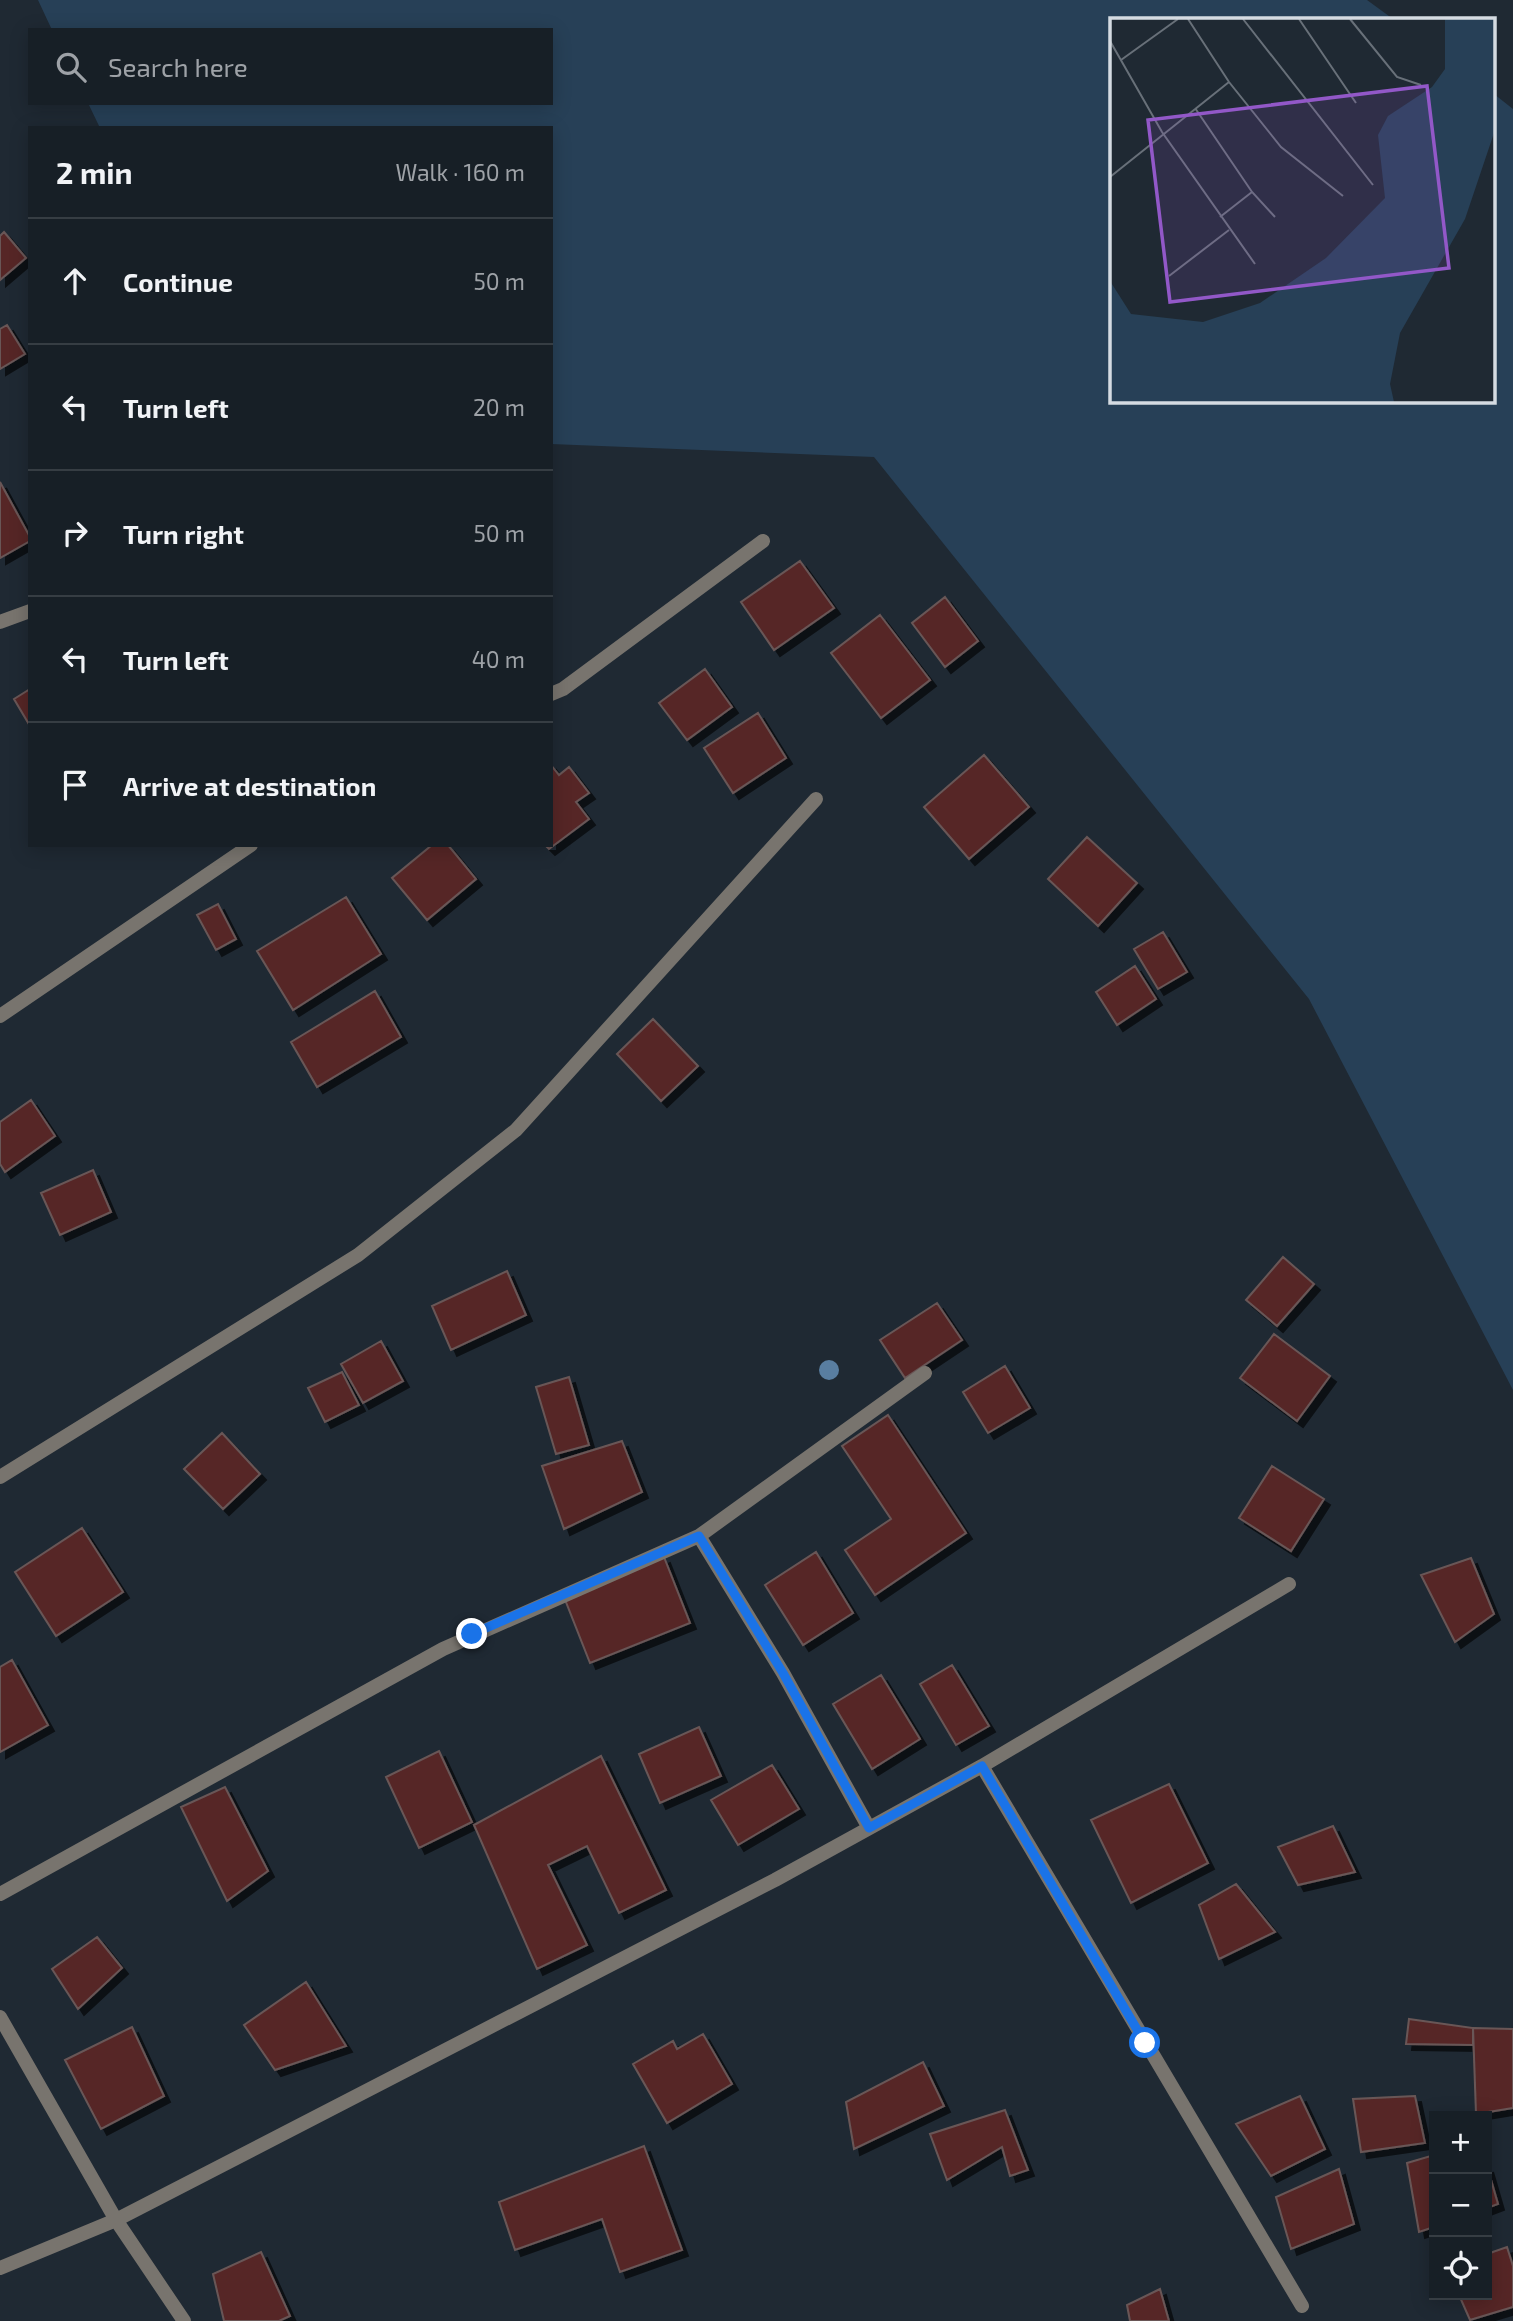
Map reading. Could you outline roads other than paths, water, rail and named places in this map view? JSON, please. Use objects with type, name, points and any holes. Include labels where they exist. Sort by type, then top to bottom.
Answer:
[{"type":"street","points":[[553,693],[563,689],[763,541]]},
{"type":"street","points":[[0,622],[28,612]]},
{"type":"street","points":[[0,1477],[358,1255],[516,1130],[816,799]]},
{"type":"street","points":[[0,1016],[248,847]]},
{"type":"street","points":[[0,1894],[443,1649],[699,1536],[925,1373]]},
{"type":"street","points":[[699,1536],[783,1673],[869,1828]]},
{"type":"street","points":[[0,2268],[116,2220],[775,1880],[982,1766],[1289,1584]]},
{"type":"street","points":[[982,1766],[1302,2306]]},
{"type":"street","points":[[0,2017],[116,2220],[184,2321]]}]
